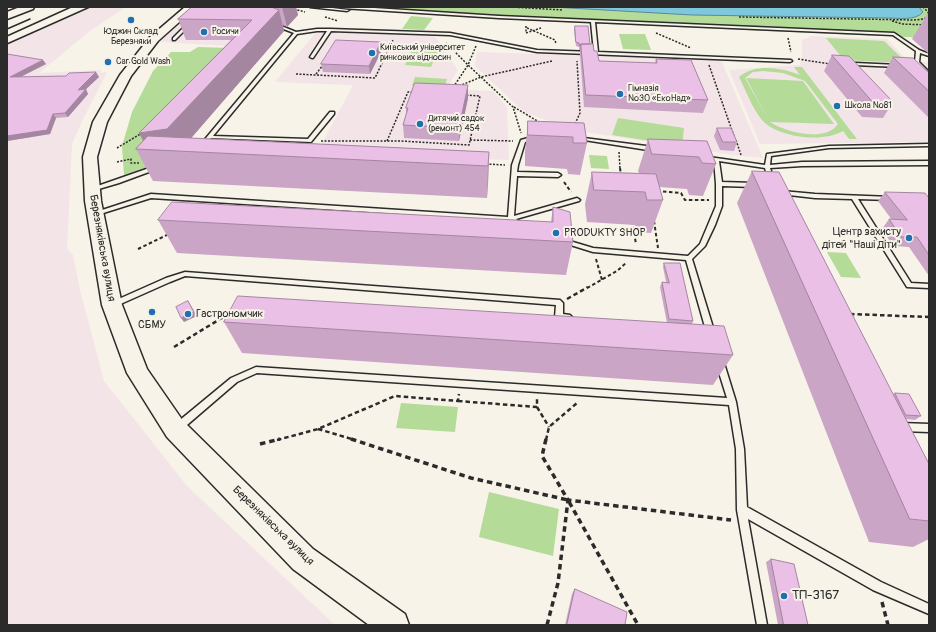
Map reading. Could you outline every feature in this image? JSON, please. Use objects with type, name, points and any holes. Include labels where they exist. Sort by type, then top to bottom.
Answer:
[{"type":"main road","points":[[7,16],[29,7]]},
{"type":"street","name":"Березняківська вулиця","points":[[191,7],[174,20],[150,45],[126,75],[100,122],[90,158],[95,214],[112,305],[138,373],[175,429],[303,559],[394,625]]},
{"type":"lane","points":[[312,7],[491,19],[896,35]]},
{"type":"lane","points":[[342,7],[593,22],[896,35],[918,52],[929,55]]},
{"type":"lane","points":[[174,39],[194,20]]},
{"type":"lane","points":[[269,22],[296,33],[330,30],[450,34],[537,51],[579,54],[596,53],[791,60]]},
{"type":"lane","points":[[593,22],[596,53]]},
{"type":"lane","points":[[312,58],[330,30]]},
{"type":"lane","points":[[198,152],[296,33]]},
{"type":"lane","points":[[918,52],[917,62],[929,74]]},
{"type":"lane","points":[[855,64],[907,66]]},
{"type":"lane","points":[[914,66],[922,66]]},
{"type":"lane","points":[[211,137],[309,142],[332,113]]},
{"type":"lane","points":[[511,219],[515,165],[523,141],[538,136]]},
{"type":"lane","points":[[571,136],[663,150]]},
{"type":"lane","points":[[772,179],[767,167],[769,156],[777,154],[829,148],[929,145]]},
{"type":"lane","points":[[701,156],[767,167],[810,164],[929,163]]},
{"type":"lane","points":[[556,239],[593,250],[636,255],[689,258],[703,245],[719,206],[719,184],[716,159]]},
{"type":"lane","points":[[92,189],[118,182],[159,166]]},
{"type":"lane","points":[[514,174],[558,175]]},
{"type":"lane","points":[[719,184],[761,185]]},
{"type":"lane","points":[[778,194],[899,198]]},
{"type":"lane","points":[[95,214],[151,196],[511,219],[577,200]]},
{"type":"lane","points":[[854,197],[909,285],[929,286]]},
{"type":"lane","points":[[511,219],[529,228]]},
{"type":"lane","points":[[689,258],[714,342]]},
{"type":"lane","points":[[112,305],[185,274],[560,303],[559,317],[573,318]]},
{"type":"lane","points":[[718,357],[732,402],[740,450],[742,510],[762,625]]},
{"type":"lane","points":[[175,429],[234,380],[256,370],[732,402]]},
{"type":"lane","points":[[896,427],[929,428]]},
{"type":"lane","points":[[742,510],[877,586],[929,609]]},
{"type":"path","points":[[511,7],[563,10]]},
{"type":"path","points":[[922,7],[928,12],[928,16],[924,19]]},
{"type":"path","points":[[294,9],[309,13]]},
{"type":"path","points":[[323,17],[338,21]]},
{"type":"path","points":[[736,17],[929,20]]},
{"type":"path","points":[[891,20],[902,24],[929,25]]},
{"type":"path","points":[[635,25],[691,47]]},
{"type":"path","points":[[526,27],[555,40],[559,52]]},
{"type":"path","points":[[787,31],[791,60],[833,65],[855,64]]},
{"type":"path","points":[[296,74],[375,78],[397,33]]},
{"type":"path","points":[[437,34],[513,107],[540,123]]},
{"type":"path","points":[[478,40],[468,65],[453,89],[481,77],[579,54]]},
{"type":"path","points":[[374,48],[389,48]]},
{"type":"path","points":[[571,136],[580,112],[576,62],[579,54]]},
{"type":"path","points":[[706,57],[744,163]]},
{"type":"path","points":[[316,75],[323,64]]},
{"type":"path","points":[[387,141],[408,92],[415,92]]},
{"type":"path","points":[[309,142],[387,141],[469,145],[480,96],[458,95]]},
{"type":"path","points":[[470,140],[523,141],[513,107]]},
{"type":"path","points":[[117,148],[144,132]]},
{"type":"path","points":[[618,144],[621,176]]},
{"type":"path","points":[[117,162],[131,160],[131,163],[137,162],[153,169]]},
{"type":"path","points":[[483,164],[515,165]]},
{"type":"path","points":[[558,175],[577,200]]},
{"type":"path","points":[[616,175],[626,178]]},
{"type":"path","points":[[651,191],[681,193],[685,200],[719,200]]},
{"type":"path","points":[[560,303],[617,272],[636,255],[632,219]]},
{"type":"path","points":[[654,220],[659,256]]},
{"type":"path","points":[[138,249],[172,232]]},
{"type":"path","points":[[593,250],[602,280]]},
{"type":"path","points":[[174,347],[233,311]]},
{"type":"path","points":[[847,314],[929,317]]},
{"type":"path","points":[[458,401],[460,384]]},
{"type":"path","points":[[538,389],[537,407],[549,426]]},
{"type":"path","points":[[590,392],[549,426],[542,456],[638,625]]},
{"type":"path","points":[[260,444],[318,429],[395,396],[537,407]]},
{"type":"path","points":[[318,429],[366,443],[471,478],[568,500],[744,522]]},
{"type":"path","points":[[547,625],[558,583],[568,500]]},
{"type":"path","points":[[877,586],[888,625]]},
{"type":"shaded area","points":[[92,7],[126,7],[91,30],[39,73],[101,70],[100,73],[107,72],[72,144],[67,248],[73,255],[80,290],[104,381],[187,486],[335,625],[7,625],[7,45]]},
{"type":"shaded area","points":[[221,7],[257,19],[228,46],[160,42],[180,22]]},
{"type":"shaded area","points":[[316,32],[435,36],[458,70],[446,89],[493,91],[507,107],[509,160],[317,153],[353,85],[275,82]]},
{"type":"shaded area","name":"Школа №81","points":[[812,36],[887,39],[908,61],[929,62],[929,142],[760,144],[729,70],[800,65],[802,56],[802,40]]},
{"type":"shaded area","name":"Гімназія №30 «ЕкоНад»","points":[[477,52],[721,60],[763,158],[732,155],[573,130],[524,112],[475,66]]},
{"type":"green space","points":[[314,7],[929,7],[929,38],[493,19]]},
{"type":"green space","points":[[411,16],[433,18],[424,30],[402,29]]},
{"type":"green space","points":[[619,34],[645,34],[651,50],[623,49]]},
{"type":"green space","points":[[826,38],[884,41],[907,63],[844,60]]},
{"type":"green space","points":[[414,44],[440,46],[431,67],[405,65]]},
{"type":"green space","points":[[198,47],[231,48],[156,148],[190,152],[124,175],[122,146],[132,112],[153,71],[171,52],[190,52]]},
{"type":"green space","points":[[794,67],[802,67],[857,139],[849,139],[843,131],[824,137],[800,137],[778,131],[761,119],[739,77],[761,68],[785,70],[800,75]],"holes":[[[763,71],[783,73],[805,81],[838,124],[832,130],[824,133],[805,134],[785,129],[770,122],[834,124],[803,81],[746,78],[769,121],[745,78],[753,72]]]},
{"type":"green space","points":[[415,77],[447,79],[444,88],[412,86]]},
{"type":"green space","points":[[618,118],[684,128],[682,146],[612,135]]},
{"type":"green space","points":[[589,155],[607,156],[609,169],[591,168]]},
{"type":"green space","points":[[827,252],[846,253],[861,278],[841,277]]},
{"type":"green space","points":[[401,403],[458,407],[455,432],[396,428]]},
{"type":"green space","points":[[489,492],[559,509],[553,556],[479,537]]},
{"type":"water","points":[[552,7],[919,7],[923,12],[916,17],[902,18],[692,15]]},
{"type":"building","points":[[192,7],[271,7],[279,10],[167,129],[139,133],[252,20],[178,19]]},
{"type":"building","points":[[575,26],[588,26],[590,44],[581,44],[580,46],[579,43],[576,42]]},
{"type":"building","points":[[336,40],[381,42],[369,66],[321,64]]},
{"type":"building","points":[[581,44],[593,44],[594,51],[597,51],[599,61],[657,63],[656,59],[691,60],[708,100],[586,95]]},
{"type":"building","points":[[7,54],[43,60],[10,77],[66,76],[69,73],[96,72],[78,90],[86,89],[65,113],[53,114],[47,130],[7,136]]},
{"type":"building","points":[[832,55],[849,56],[893,102],[872,101]]},
{"type":"building","points":[[893,57],[913,58],[929,73],[929,91]]},
{"type":"building","points":[[415,83],[468,85],[459,128],[403,125],[408,108],[406,108]]},
{"type":"building","points":[[528,121],[584,123],[587,143],[573,143],[573,137],[528,135]]},
{"type":"building","points":[[717,128],[731,128],[737,142],[723,142]]},
{"type":"building","points":[[148,136],[489,152],[488,166],[136,149]]},
{"type":"building","points":[[648,139],[707,141],[716,164],[702,163],[699,157],[652,154]]},
{"type":"building","points":[[752,171],[779,172],[929,464],[929,521],[910,519]]},
{"type":"building","points":[[592,172],[656,174],[663,200],[647,200],[645,192],[594,190]]},
{"type":"building","points":[[885,192],[925,193],[929,198],[929,255],[917,237],[901,237],[889,219],[907,220]]},
{"type":"building","points":[[172,202],[553,222],[553,207],[570,212],[573,242],[158,220]]},
{"type":"building","points":[[664,263],[680,263],[693,321],[669,319],[662,282],[669,283]]},
{"type":"building","points":[[238,296],[724,326],[733,355],[224,322]]},
{"type":"building","points":[[188,301],[194,312],[181,318],[176,307]]},
{"type":"building","points":[[895,393],[909,394],[921,416],[906,415]]},
{"type":"building","name":"ТП-3167","points":[[771,559],[794,564],[808,625],[784,625]]},
{"type":"building","points":[[575,589],[627,612],[625,625],[567,625]]},
{"type":"railway","points":[[7,36],[71,7]]},
{"type":"railway","points":[[7,44],[90,7]]},
{"type":"railway","points":[[7,29],[30,19]]},
{"type":"place","name":"Юджин Склад Березняки","points":[[131,20]]},
{"type":"place","name":"Росичи","points":[[204,32]]},
{"type":"place","name":"Київський університет ринкових відносин","points":[[372,53]]},
{"type":"place","name":"Car Gold Wash","points":[[108,62]]},
{"type":"place","name":"Гімназія №30 «ЕкоНад»","points":[[620,94]]},
{"type":"place","name":"Школа №81","points":[[837,106]]},
{"type":"place","name":"Дитячий садок (ремонт) 454","points":[[420,124]]},
{"type":"place","name":"PRODUKTY SHOP","points":[[556,233]]},
{"type":"place","name":"Центр захисту дітей \"Наші Діти\"","points":[[909,238]]},
{"type":"place","name":"СБМУ","points":[[152,312]]},
{"type":"place","name":"Гастрономчик","points":[[188,314]]},
{"type":"place","name":"ТП-3167","points":[[784,596]]}]
